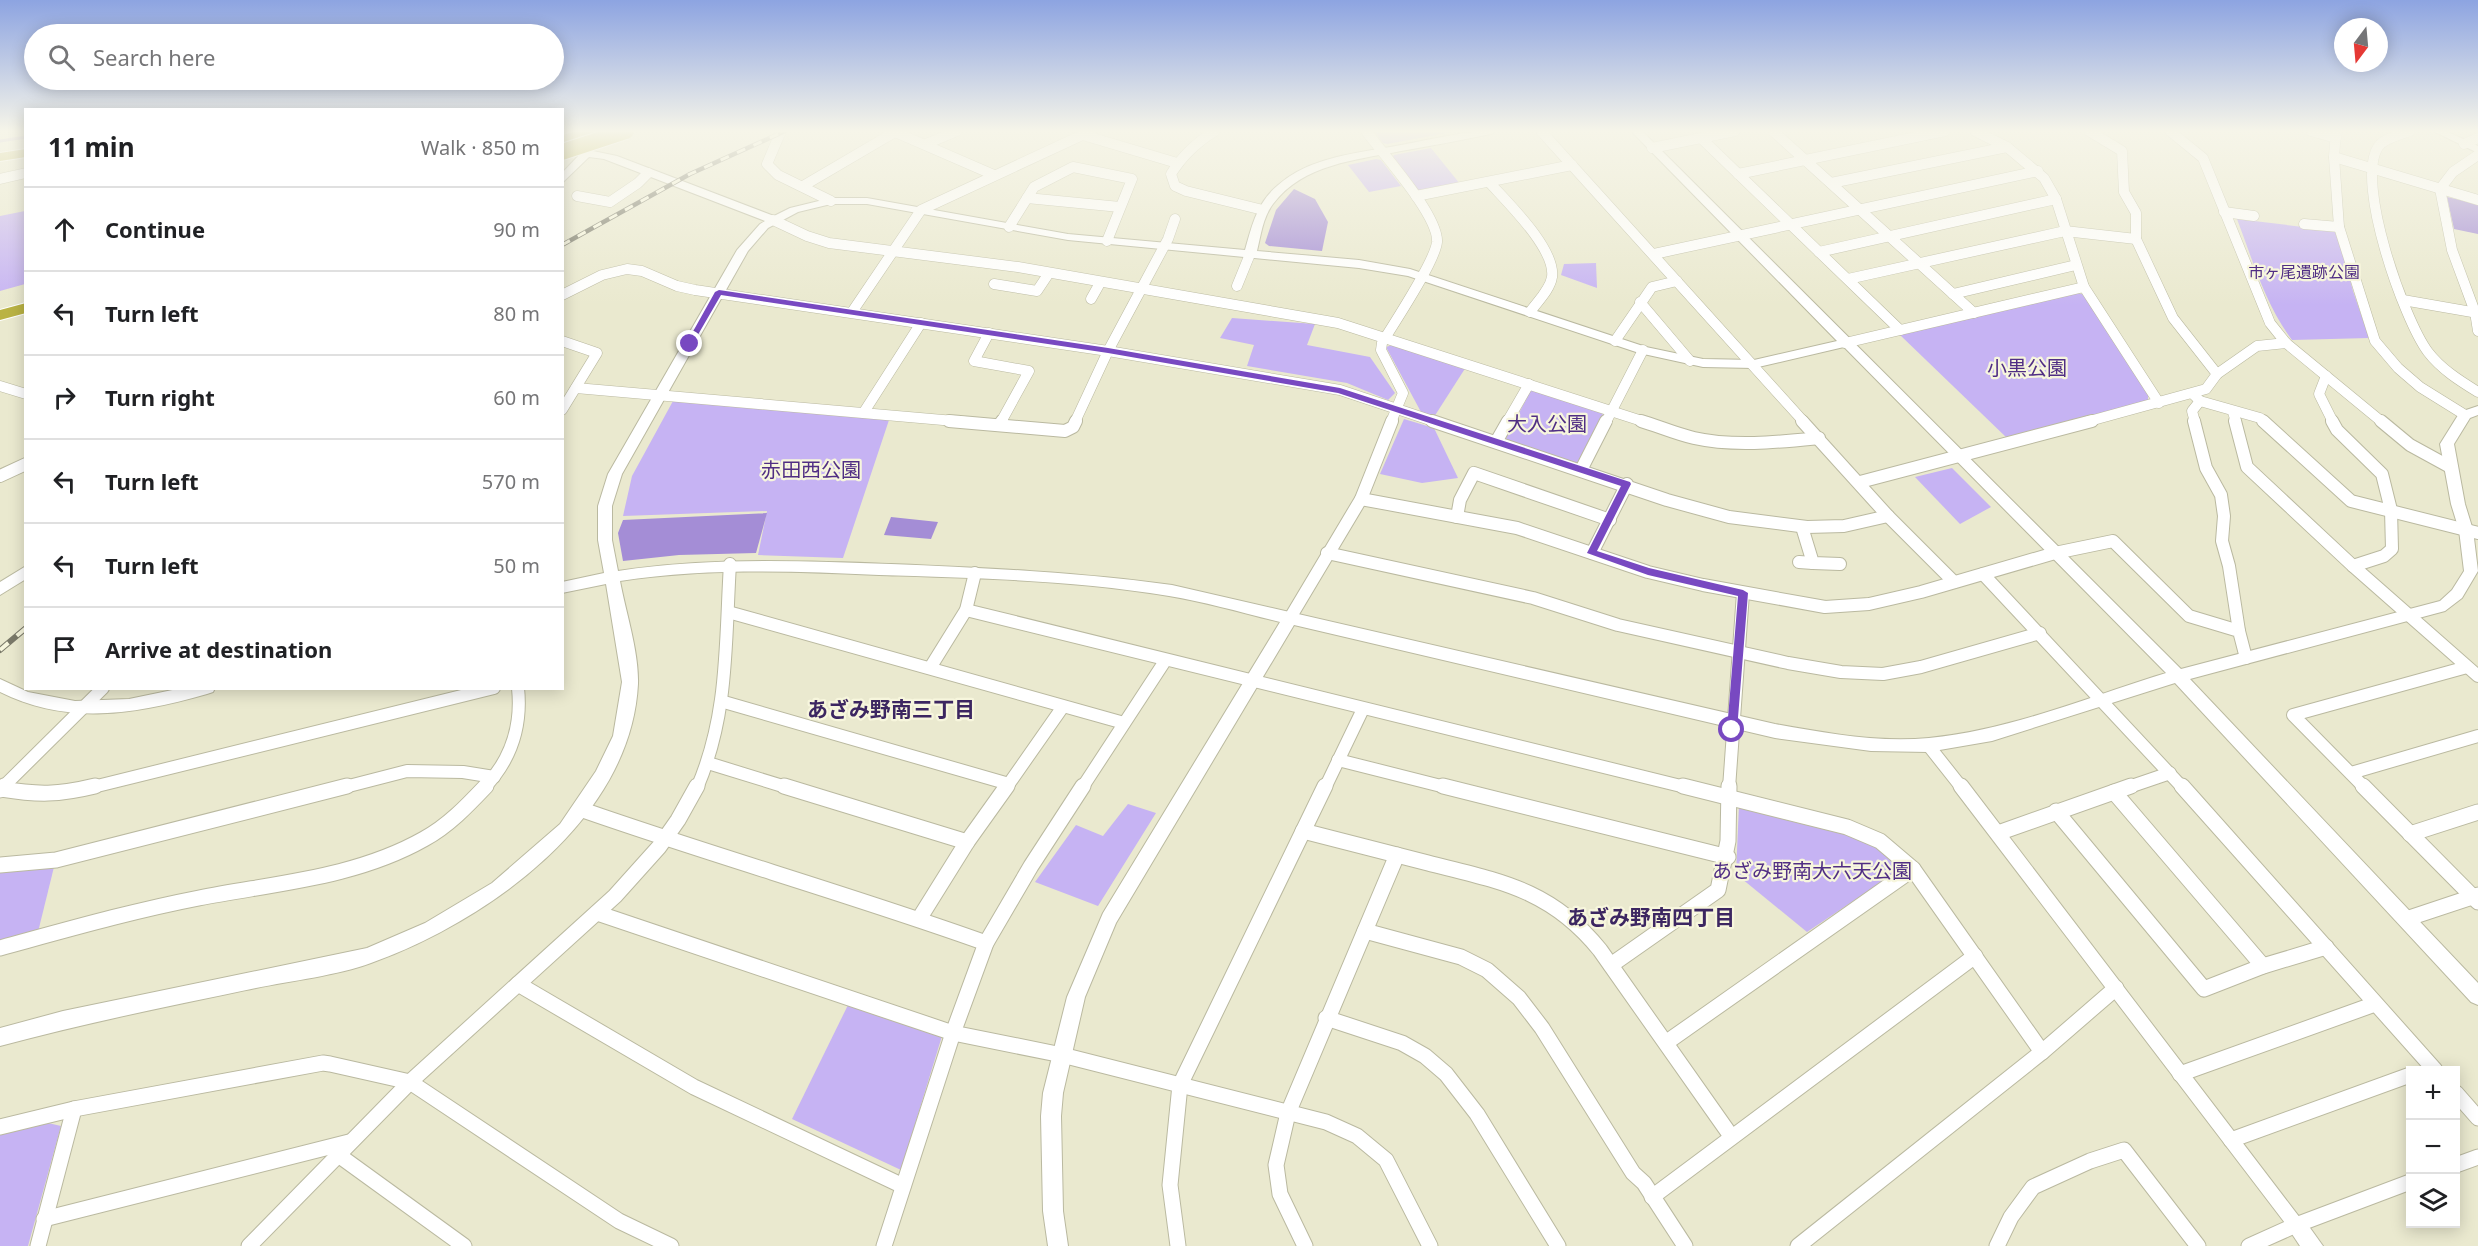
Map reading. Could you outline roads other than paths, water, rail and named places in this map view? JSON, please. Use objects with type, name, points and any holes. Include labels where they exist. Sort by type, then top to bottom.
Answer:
[{"type":"highway","points":[[0,302],[24,296]]},
{"type":"highway","points":[[0,315],[24,309]]},
{"type":"street","points":[[577,196],[609,202],[629,189]]},
{"type":"street","points":[[696,189],[829,243],[1049,273],[1338,323],[1694,438],[1721,442],[1769,444],[1820,438]]},
{"type":"street","points":[[808,189],[831,201]]},
{"type":"street","points":[[852,312],[921,210],[964,189]]},
{"type":"street","points":[[1009,227],[1033,189]]},
{"type":"street","points":[[1107,241],[1128,189]]},
{"type":"street","points":[[1182,189],[1263,210]]},
{"type":"street","points":[[1237,286],[1250,254],[1263,210],[1280,189]]},
{"type":"street","points":[[1058,1246],[1053,1211],[1051,1116],[1076,997],[1109,919],[1361,499],[1398,410],[1403,393],[1381,350],[1384,337],[1434,254],[1438,241],[1436,228],[1429,213],[1411,189]]},
{"type":"street","points":[[1416,196],[1452,189]]},
{"type":"street","points":[[1495,189],[1548,255],[1552,265],[1551,280],[1530,312]]},
{"type":"street","points":[[1594,189],[1754,364],[1888,516],[1954,582]]},
{"type":"street","points":[[1693,189],[2178,676],[2478,996]]},
{"type":"street","points":[[1754,189],[1900,330]]},
{"type":"street","points":[[1838,189],[1974,313]]},
{"type":"street","points":[[1654,254],[1953,189]]},
{"type":"street","points":[[2050,189],[2056,199],[2084,287],[2159,403]]},
{"type":"street","points":[[2124,189],[2136,213],[2136,239],[2173,318],[2217,374]]},
{"type":"street","points":[[2215,189],[2270,323],[2286,343],[2410,446],[2451,468]]},
{"type":"street","points":[[564,588],[613,576],[680,567],[730,564],[1087,579],[1128,584],[1290,618],[1732,721],[1828,740],[1875,745],[1928,745],[2001,733],[2178,676],[2445,605],[2457,594],[2471,571],[2472,531],[2458,504],[2447,444],[2472,412],[2420,387],[2398,368],[2375,341],[2339,227],[2336,189]]},
{"type":"street","points":[[2375,189],[2380,233],[2403,300],[2423,345],[2445,369],[2478,392]]},
{"type":"street","points":[[2440,189],[2452,250],[2476,313],[2478,331]]},
{"type":"street","points":[[2441,189],[2478,200]]},
{"type":"street","points":[[1027,198],[1120,207]]},
{"type":"street","points":[[1819,252],[2056,199]]},
{"type":"street","points":[[0,1037],[63,1020],[368,956],[431,929],[498,888],[566,829],[610,761],[624,725],[627,710],[630,682],[613,576],[604,540],[605,506],[615,474],[752,237],[773,220],[794,210],[831,201],[867,201],[1009,227],[1107,241],[1359,264],[1421,276],[1643,350],[1690,361],[1754,364],[2084,287]]},
{"type":"street","points":[[2224,212],[2254,216]]},
{"type":"street","points":[[576,388],[1002,423],[1065,431],[1073,427],[1108,351],[1175,219]]},
{"type":"street","points":[[2304,224],[2339,227]]},
{"type":"street","points":[[1848,279],[2065,231],[2136,239]]},
{"type":"street","points":[[1953,294],[2076,265]]},
{"type":"street","points":[[564,294],[608,274],[625,269],[638,270],[681,288],[1108,351],[1340,390],[1626,484],[1667,500],[1729,517],[1802,527],[1844,526],[1888,516]]},
{"type":"street","points":[[994,284],[1037,291],[1049,273]]},
{"type":"street","points":[[1615,341],[1652,287],[1677,281]]},
{"type":"street","points":[[1091,299],[1100,283]]},
{"type":"street","points":[[2403,300],[2476,313]]},
{"type":"street","points":[[1640,302],[1690,361]]},
{"type":"street","points":[[864,412],[921,323]]},
{"type":"street","points":[[989,333],[974,361],[1029,370],[1002,423]]},
{"type":"street","points":[[564,341],[597,353],[564,407]]},
{"type":"street","points":[[2246,658],[2229,566],[2222,541],[2224,516],[2221,495],[2206,468],[2192,411],[2196,398],[2217,374],[2257,346],[2286,343]]},
{"type":"street","points":[[1581,470],[1609,411],[1643,350]]},
{"type":"street","points":[[2326,376],[2319,394],[2331,422],[2351,445],[2382,474],[2391,510],[2391,549],[2384,556],[2354,566]]},
{"type":"street","points":[[1496,442],[1529,384]]},
{"type":"street","points":[[0,386],[24,393]]},
{"type":"street","points":[[1860,482],[2159,403],[2196,398],[2233,412],[2260,418],[2351,501],[2472,531]]},
{"type":"street","points":[[2233,412],[2247,467],[2473,672]]},
{"type":"street","points":[[0,476],[24,465]]},
{"type":"street","points":[[1457,517],[1460,500],[1474,473],[1610,520]]},
{"type":"street","points":[[1592,553],[1626,484]]},
{"type":"street","points":[[1361,499],[1517,528],[1648,572],[1743,593],[1825,607],[1869,604],[2055,553],[2113,541],[2189,616],[2240,631]]},
{"type":"street","points":[[1802,527],[1813,563]]},
{"type":"street","points":[[1328,553],[1533,598],[1618,625],[1841,672],[1883,674],[1921,667],[2040,633]]},
{"type":"street","points":[[1799,562],[1840,564]]},
{"type":"street","points":[[249,1246],[410,1082],[597,913],[637,873],[665,839],[688,803],[708,763],[718,732],[724,702],[730,564]]},
{"type":"street","points":[[0,589],[24,572]]},
{"type":"street","points":[[930,669],[966,610],[975,573]]},
{"type":"street","points":[[1983,574],[2170,773],[2326,947],[2428,1066]]},
{"type":"street","points":[[1611,965],[1718,890],[1728,857],[1732,721],[1743,593]]},
{"type":"street","points":[[966,610],[1165,661],[1847,827],[1880,841],[1913,869],[2042,1052]]},
{"type":"street","points":[[728,612],[1062,708],[1124,723]]},
{"type":"street","points":[[884,1246],[953,1033],[986,943],[1031,866],[1165,661]]},
{"type":"street","points":[[2406,919],[2476,898],[2293,716],[2473,672]]},
{"type":"street","points":[[0,685],[34,700],[83,708],[124,707],[166,700],[200,690]]},
{"type":"street","points":[[0,790],[101,690]]},
{"type":"street","points":[[0,790],[31,794],[63,794],[486,690]]},
{"type":"street","points":[[0,948],[200,898],[361,868],[402,852],[446,826],[477,797],[494,777],[511,752],[519,726],[518,690]]},
{"type":"street","points":[[724,702],[1009,784]]},
{"type":"street","points":[[919,919],[967,842],[1062,708]]},
{"type":"street","points":[[1178,1246],[1170,1185],[1180,1085],[1363,709]]},
{"type":"street","points":[[2351,773],[2478,736]]},
{"type":"street","points":[[1928,745],[1998,833],[2313,1246]]},
{"type":"street","points":[[1338,760],[1728,857]]},
{"type":"street","points":[[708,763],[967,842]]},
{"type":"street","points":[[0,865],[57,860],[407,771],[463,772],[494,777]]},
{"type":"street","points":[[1998,833],[2170,773]]},
{"type":"street","points":[[2114,792],[2263,966]]},
{"type":"street","points":[[580,809],[665,839],[919,919],[986,943]]},
{"type":"street","points":[[2056,811],[2204,989],[2263,966],[2326,947]]},
{"type":"street","points":[[2410,834],[2478,812]]},
{"type":"street","points":[[1303,831],[1511,884],[1534,894],[1583,929],[1667,1042],[1731,1136]]},
{"type":"street","points":[[1305,1246],[1280,1194],[1276,1165],[1288,1113],[1326,1018],[1397,855]]},
{"type":"street","points":[[1667,1042],[1913,869]]},
{"type":"street","points":[[597,913],[953,1033],[1062,1055],[1326,1122],[1357,1136],[1386,1160],[1430,1246]]},
{"type":"street","points":[[1365,931],[1461,957],[1487,970],[1519,998],[1542,1028],[1633,1173],[1685,1246]]},
{"type":"street","points":[[1652,1197],[1976,956]]},
{"type":"street","points":[[518,984],[694,1088],[903,1186]]},
{"type":"street","points":[[1798,1246],[2042,1052],[2116,988]]},
{"type":"street","points":[[2180,1074],[2375,1004]]},
{"type":"street","points":[[1326,1018],[1402,1043],[1425,1056],[1446,1074],[1477,1114],[1558,1246]]},
{"type":"street","points":[[0,1127],[74,1108],[323,1063],[410,1082],[619,1221],[671,1246]]},
{"type":"street","points":[[2231,1140],[2406,1077]]},
{"type":"street","points":[[2460,1098],[2478,1118]]},
{"type":"street","points":[[38,1246],[74,1108]]},
{"type":"street","points":[[44,1219],[350,1142]]},
{"type":"street","points":[[1998,1246],[2012,1217],[2033,1187],[2090,1161],[2124,1150],[2198,1246]]},
{"type":"street","points":[[337,1154],[464,1246]]},
{"type":"street","points":[[2460,1164],[2478,1157]]},
{"type":"street","points":[[2249,1246],[2296,1225],[2406,1184]]},
{"type":"railway","points":[[564,244],[663,189]]},
{"type":"railway","points":[[0,650],[24,630]]},
{"type":"district","name":"あざみ野南三丁目","points":[[891,710]]},
{"type":"district","name":"あざみ野南四丁目","points":[[1651,918]]},
{"type":"park label","name":"市ヶ尾遺跡公園","points":[[2304,272]]},
{"type":"park label","name":"小黒公園","points":[[2027,368]]},
{"type":"park label","name":"大入公園","points":[[1547,424]]},
{"type":"park label","name":"赤田西公園","points":[[811,470]]},
{"type":"park label","name":"あざみ野南大六天公園","points":[[1812,871]]}]
